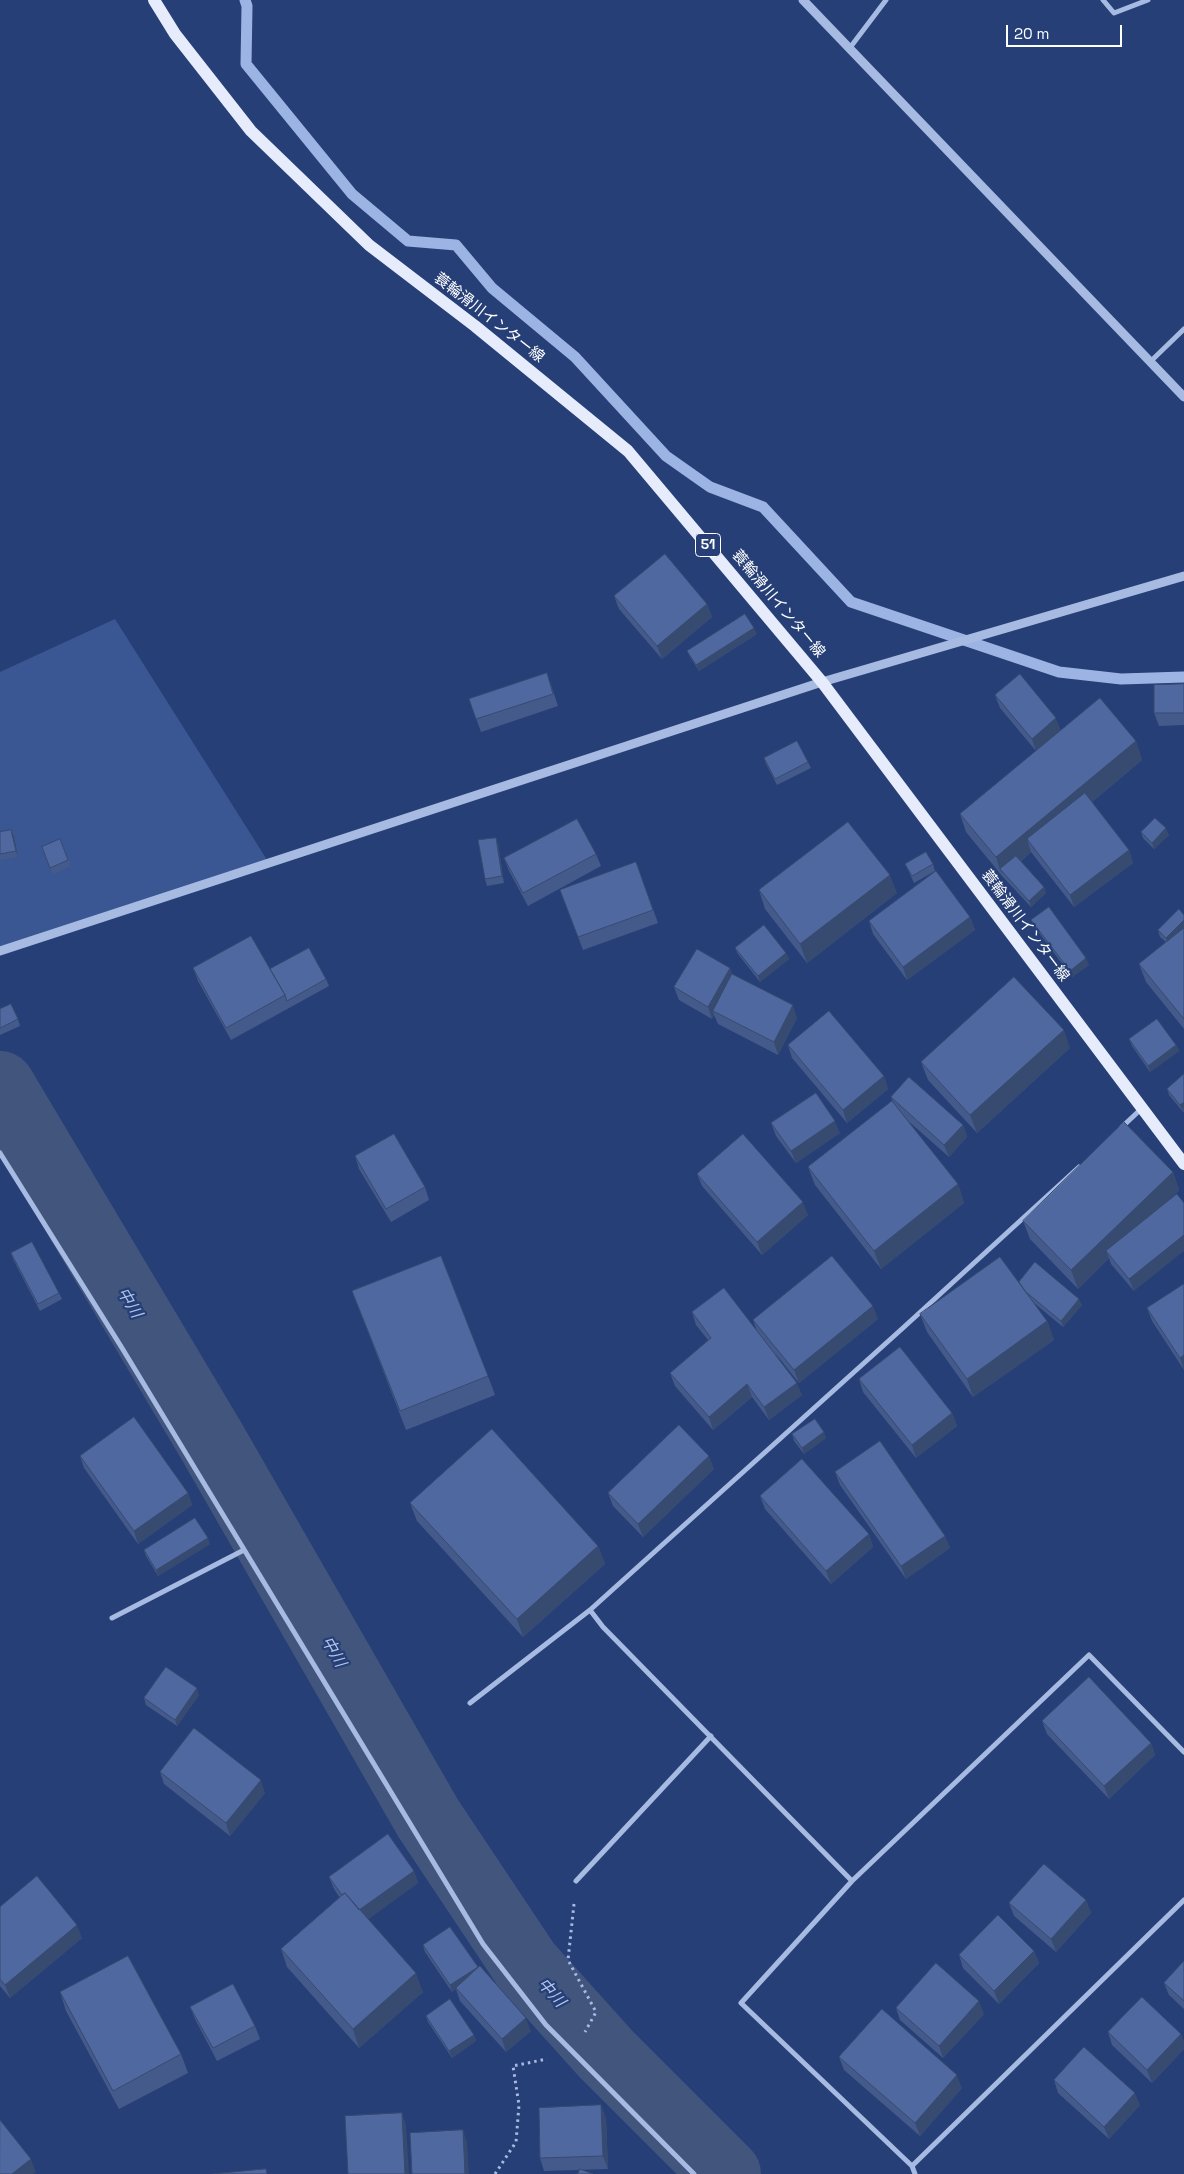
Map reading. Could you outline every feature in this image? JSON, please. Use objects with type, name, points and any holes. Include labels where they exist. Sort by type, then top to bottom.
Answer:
[{"type":"main road","name":"蓑輪滑川インター線","points":[[154,0],[175,34],[251,131],[369,245],[475,326],[628,451],[822,682],[1184,1164]]},
{"type":"street","points":[[803,0],[1184,397]]},
{"type":"street","points":[[850,49],[886,0]]},
{"type":"street","points":[[1104,0],[1114,13],[1148,0]]},
{"type":"street","points":[[1150,362],[1184,330]]},
{"type":"street","points":[[0,951],[822,682],[1184,576]]},
{"type":"street","points":[[1114,1135],[1142,1108]]},
{"type":"street","points":[[0,1153],[122,1348],[483,1944],[546,2025],[694,2174]]},
{"type":"street","points":[[470,1703],[590,1610],[1085,1161]]},
{"type":"street","points":[[112,1618],[244,1550]]},
{"type":"street","points":[[590,1610],[603,1627],[852,1881]]},
{"type":"street","points":[[915,2174],[912,2166],[741,2003],[852,1881],[1089,1655],[1184,1752]]},
{"type":"street","points":[[576,1881],[711,1736]]},
{"type":"street","points":[[912,2166],[1184,1900]]},
{"type":"shaded area","points":[[115,619],[269,863],[0,951],[0,672]]},
{"type":"building","points":[[665,554],[707,604],[657,646],[614,596]]},
{"type":"building","points":[[745,614],[754,628],[696,665],[687,651]]},
{"type":"building","points":[[547,673],[553,694],[476,719],[469,699]]},
{"type":"building","points":[[1020,674],[1056,718],[1032,739],[995,695]]},
{"type":"building","points":[[1184,684],[1184,713],[1154,713],[1154,685]]},
{"type":"building","points":[[1100,698],[1136,741],[996,857],[960,814]]},
{"type":"building","points":[[797,741],[808,762],[775,779],[764,758]]},
{"type":"building","points":[[1085,793],[1129,850],[1070,895],[1027,839]]},
{"type":"building","points":[[1155,818],[1166,828],[1152,843],[1141,832]]},
{"type":"building","points":[[577,819],[596,854],[523,893],[504,858]]},
{"type":"building","points":[[848,822],[890,875],[800,944],[759,890]]},
{"type":"building","points":[[11,830],[16,851],[0,854],[0,832]]},
{"type":"building","points":[[496,838],[502,876],[485,879],[478,840]]},
{"type":"building","points":[[60,839],[68,860],[50,868],[42,847]]},
{"type":"building","points":[[926,852],[933,864],[912,876],[905,864]]},
{"type":"building","points":[[1016,856],[1044,887],[1029,901],[1000,869]]},
{"type":"building","points":[[636,862],[653,910],[578,937],[560,890]]},
{"type":"building","points":[[936,871],[970,917],[903,967],[869,921]]},
{"type":"building","points":[[1049,907],[1086,958],[1070,971],[1031,920]]},
{"type":"building","points":[[1179,909],[1184,915],[1184,920],[1166,938],[1158,930]]},
{"type":"building","points":[[764,925],[786,953],[758,976],[735,948]]},
{"type":"building","points":[[1184,928],[1184,1019],[1139,964]]},
{"type":"building","points":[[251,936],[285,995],[226,1028],[193,968]]},
{"type":"building","points":[[309,948],[326,979],[287,1001],[270,969]]},
{"type":"building","points":[[697,949],[730,968],[708,1007],[674,987]]},
{"type":"building","points":[[732,974],[793,1005],[774,1042],[713,1011]]},
{"type":"building","points":[[1014,977],[1064,1030],[970,1115],[921,1062]]},
{"type":"building","points":[[11,1004],[18,1019],[0,1028],[0,1009]]},
{"type":"building","points":[[829,1011],[884,1076],[843,1110],[788,1045]]},
{"type":"building","points":[[1157,1019],[1176,1045],[1148,1066],[1129,1039]]},
{"type":"building","points":[[1184,1074],[1184,1102],[1180,1105],[1167,1089]]},
{"type":"building","points":[[909,1077],[963,1125],[944,1145],[891,1097]]},
{"type":"building","points":[[816,1093],[835,1121],[791,1151],[771,1123]]},
{"type":"building","points":[[892,1101],[958,1184],[874,1251],[808,1167]]},
{"type":"building","points":[[1124,1122],[1173,1172],[1071,1270],[1023,1221]]},
{"type":"building","points":[[394,1134],[425,1187],[386,1209],[355,1156]]},
{"type":"building","points":[[743,1134],[803,1202],[757,1242],[697,1174]]},
{"type":"building","points":[[1177,1194],[1184,1203],[1184,1235],[1129,1279],[1106,1251]]},
{"type":"building","points":[[32,1242],[59,1293],[38,1304],[11,1253]]},
{"type":"building","points":[[441,1256],[488,1376],[400,1411],[352,1291]]},
{"type":"building","points":[[832,1256],[873,1306],[794,1370],[753,1320]]},
{"type":"building","points":[[1000,1257],[1047,1321],[967,1379],[920,1314]]},
{"type":"building","points":[[1035,1262],[1079,1299],[1061,1321],[1026,1292],[1019,1282]]},
{"type":"building","points":[[1184,1284],[1184,1355],[1180,1358],[1147,1308]]},
{"type":"building","points":[[724,1288],[797,1383],[764,1407],[747,1384],[709,1417],[670,1373],[711,1338],[692,1312]]},
{"type":"building","points":[[900,1347],[952,1413],[912,1445],[859,1379]]},
{"type":"building","points":[[134,1417],[188,1493],[134,1531],[80,1456]]},
{"type":"building","points":[[815,1419],[824,1432],[802,1448],[792,1434]]},
{"type":"building","points":[[679,1425],[709,1456],[638,1524],[608,1493]]},
{"type":"building","points":[[492,1429],[598,1546],[517,1619],[410,1503]]},
{"type":"building","points":[[880,1441],[945,1536],[901,1566],[835,1472]]},
{"type":"building","points":[[802,1459],[869,1534],[826,1571],[760,1496]]},
{"type":"building","points":[[195,1518],[208,1538],[156,1570],[144,1550]]},
{"type":"building","points":[[166,1667],[197,1688],[175,1720],[144,1698]]},
{"type":"building","points":[[1089,1677],[1151,1743],[1104,1786],[1042,1721]]},
{"type":"building","points":[[194,1728],[261,1780],[226,1823],[160,1772]]},
{"type":"building","points":[[388,1834],[414,1871],[359,1910],[345,1893],[342,1895],[329,1877]]},
{"type":"building","points":[[1044,1864],[1086,1900],[1051,1939],[1009,1903]]},
{"type":"building","points":[[37,1876],[77,1925],[5,1985],[0,1979],[0,1907]]},
{"type":"building","points":[[345,1893],[416,1973],[353,2029],[281,1949]]},
{"type":"building","points":[[998,1915],[1034,1951],[994,1991],[959,1955]]},
{"type":"building","points":[[450,1927],[478,1967],[450,1985],[423,1945]]},
{"type":"building","points":[[128,1956],[181,2054],[113,2091],[60,1992]]},
{"type":"building","points":[[1184,1961],[1184,2001],[1164,1983]]},
{"type":"building","points":[[936,1963],[979,2001],[939,2046],[896,2008]]},
{"type":"building","points":[[480,1966],[526,2018],[502,2039],[456,1988]]},
{"type":"building","points":[[233,1984],[255,2026],[213,2048],[190,2007]]},
{"type":"building","points":[[1142,1997],[1181,2034],[1147,2070],[1108,2032]]},
{"type":"building","points":[[450,1999],[474,2035],[449,2051],[426,2016]]},
{"type":"building","points":[[882,2009],[957,2075],[915,2123],[839,2057]]},
{"type":"building","points":[[1084,2047],[1135,2093],[1104,2127],[1054,2080]]},
{"type":"building","points":[[601,2105],[603,2156],[540,2158],[539,2108]]},
{"type":"building","points":[[402,2113],[405,2174],[348,2174],[345,2116]]},
{"type":"building","points":[[0,2120],[31,2159],[12,2174],[0,2174]]},
{"type":"building","points":[[463,2130],[465,2174],[412,2174],[410,2133]]},
{"type":"building","points":[[266,2169],[267,2174],[213,2174]]},
{"type":"building","points":[[580,2169],[593,2174],[578,2174]]},
{"type":"waterway","points":[[245,0],[247,6],[246,64],[352,194],[408,241],[456,245],[492,288],[575,357],[666,456],[710,487],[763,507],[851,602],[1059,672],[1121,679],[1184,677]]},
{"type":"waterway","name":"中川","points":[[0,1086],[212,1442],[428,1818],[526,1965],[606,2054],[726,2174]]}]
